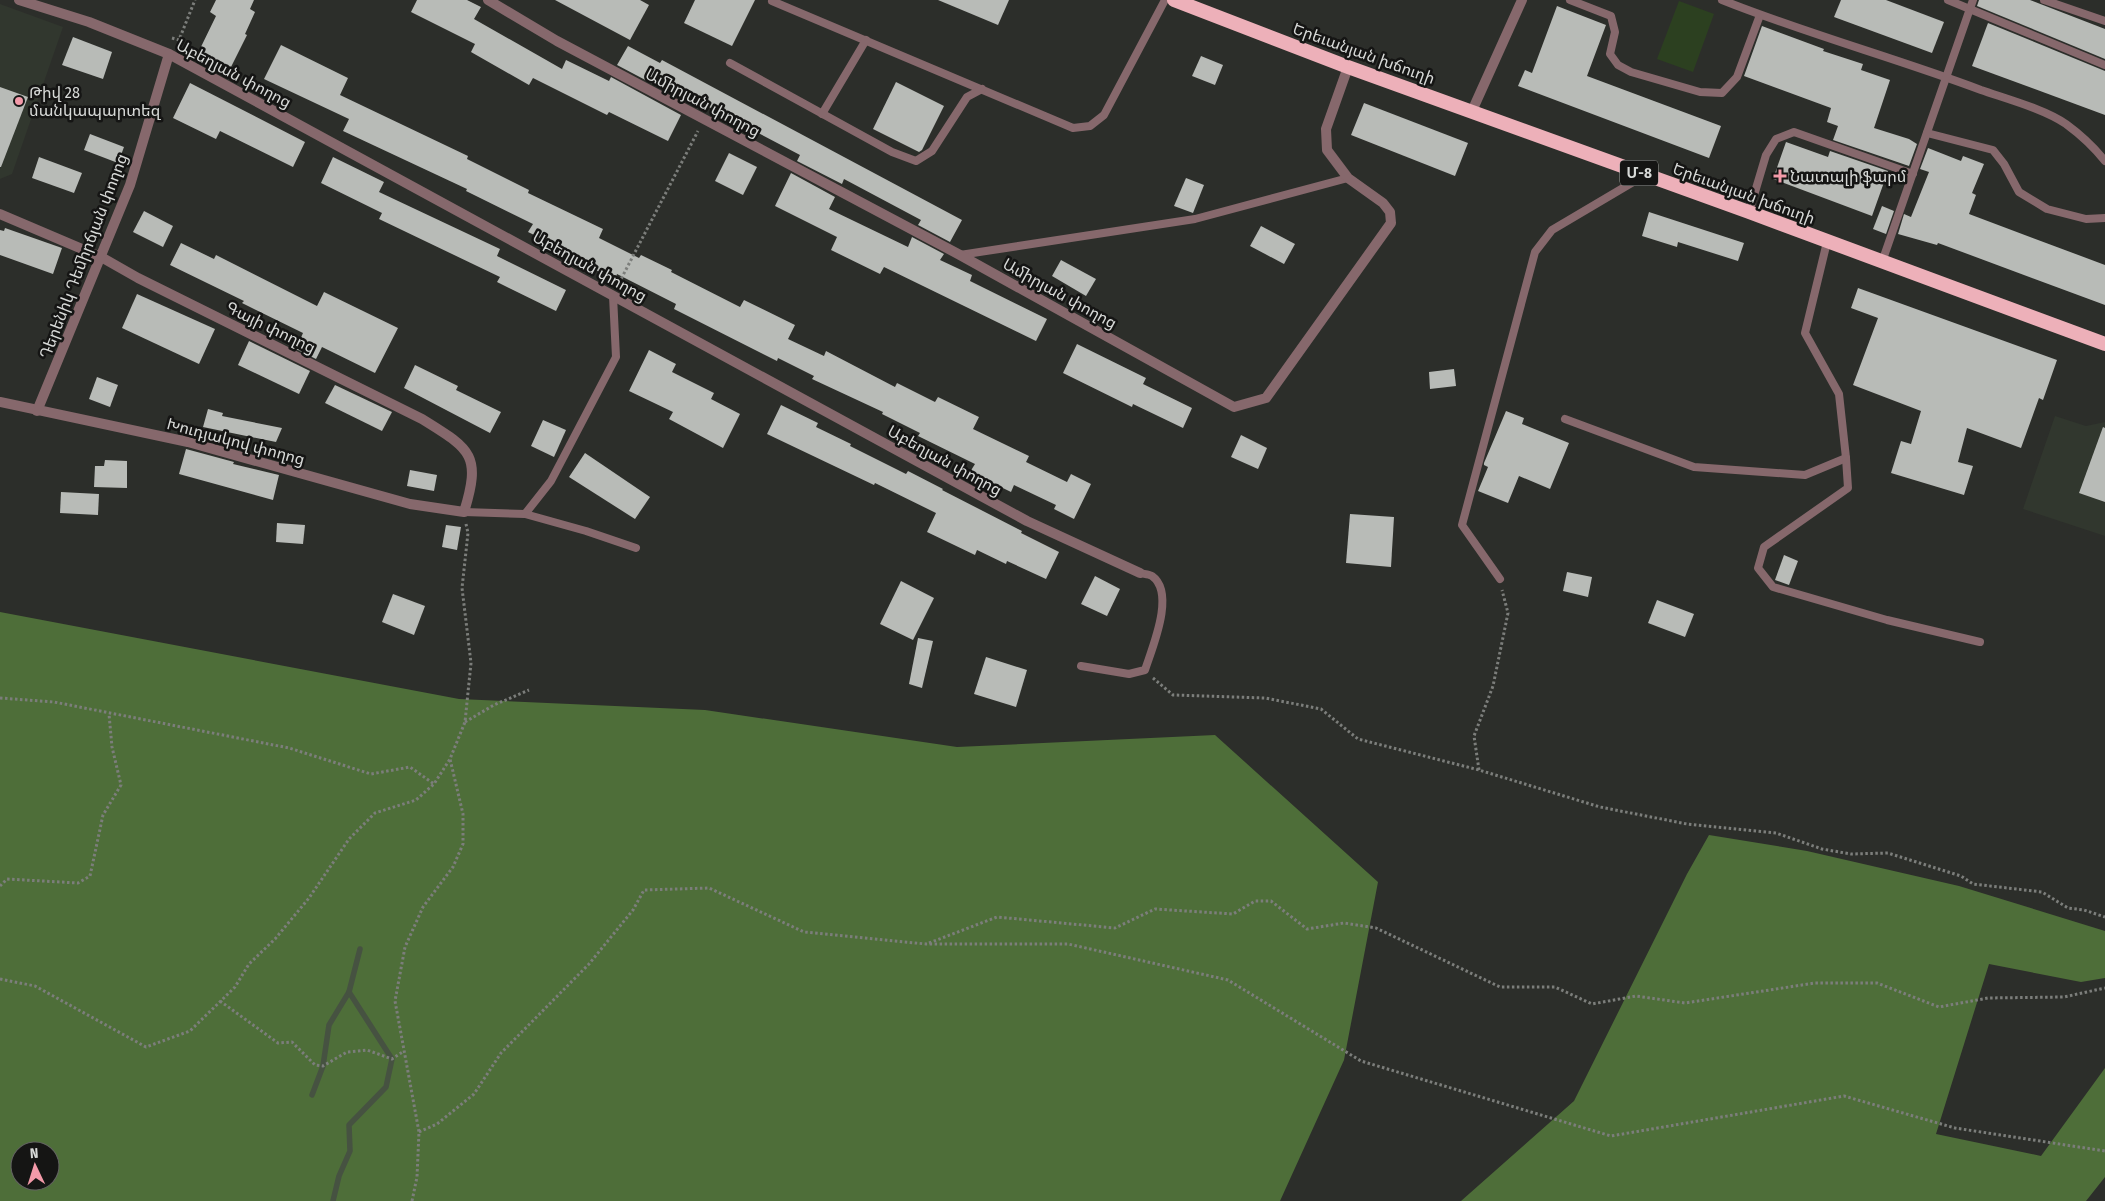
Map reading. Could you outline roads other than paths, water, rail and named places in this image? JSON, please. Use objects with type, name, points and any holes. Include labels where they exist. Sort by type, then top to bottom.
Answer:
[{"type":"highway","name":"Երեւանյան խճուղի","points":[[1174,0],[1348,67],[1749,212],[2105,344]]},
{"type":"street","name":"Աբեղյան փողոց","points":[[19,0],[89,22],[169,54],[1027,522],[1140,572]]},
{"type":"street","name":"Ամիրյան փողոց","points":[[488,0],[557,41],[960,255],[1234,407],[1266,398],[1391,223],[1390,212],[1383,203],[1348,178],[1327,150],[1326,129],[1348,67]]},
{"type":"street","points":[[1472,111],[1522,0]]},
{"type":"street","name":"Դերենիկ Դեմիրճյան փողոց","points":[[38,411],[130,184],[169,54]]},
{"type":"street","name":"Գայի փողոց","points":[[0,214],[101,257],[138,278],[422,419],[450,436],[464,448],[473,470],[471,489],[464,512]]},
{"type":"street","name":"Խուդյակով փողոց","points":[[0,402],[188,442],[410,504],[464,512]]},
{"type":"lane","points":[[772,0],[1073,128],[1090,126],[1104,115],[1165,0]]},
{"type":"lane","points":[[1570,0],[1612,16],[1615,32],[1610,54],[1618,65],[1631,72],[1700,92],[1722,92],[1737,77],[1760,15]]},
{"type":"lane","points":[[1722,0],[1760,15],[1946,76],[2032,108],[2065,123],[2091,143],[2105,160]]},
{"type":"lane","points":[[1948,0],[2105,65]]},
{"type":"lane","points":[[1882,262],[1973,0]]},
{"type":"lane","points":[[2044,0],[2105,21]]},
{"type":"lane","points":[[822,114],[866,40]]},
{"type":"lane","points":[[730,63],[892,152],[916,161],[932,151],[967,97],[982,89]]},
{"type":"lane","points":[[1749,212],[1766,155],[1776,139],[1794,132],[1912,174]]},
{"type":"lane","points":[[1927,132],[1993,150],[2004,164],[2019,192],[2047,209],[2086,219],[2105,218]]},
{"type":"lane","points":[[1500,579],[1462,525],[1535,252],[1552,230],[1645,175]]},
{"type":"lane","points":[[960,255],[1195,219],[1348,178]]},
{"type":"lane","points":[[1827,242],[1805,333],[1839,394],[1848,488],[1764,547],[1758,568],[1773,587],[1887,620],[1980,642]]},
{"type":"lane","points":[[525,514],[552,481],[616,357],[613,296]]},
{"type":"lane","points":[[1565,419],[1694,467],[1805,475],[1846,458]]},
{"type":"lane","points":[[464,512],[525,514],[586,531],[636,548]]},
{"type":"lane","points":[[1081,666],[1129,674],[1146,670],[1163,610],[1162,591],[1152,576],[1140,572]]},
{"type":"waterway","points":[[333,1201],[339,1176],[350,1151],[349,1125],[386,1087],[392,1059],[349,992],[360,949]]},
{"type":"waterway","points":[[312,1095],[323,1066],[329,1025],[349,992]]},
{"type":"place","name":"Թիվ 28 մանկապարտեզ","points":[[19,101]]},
{"type":"place","name":"Նատալի ֆարմ","points":[[1780,176]]}]
